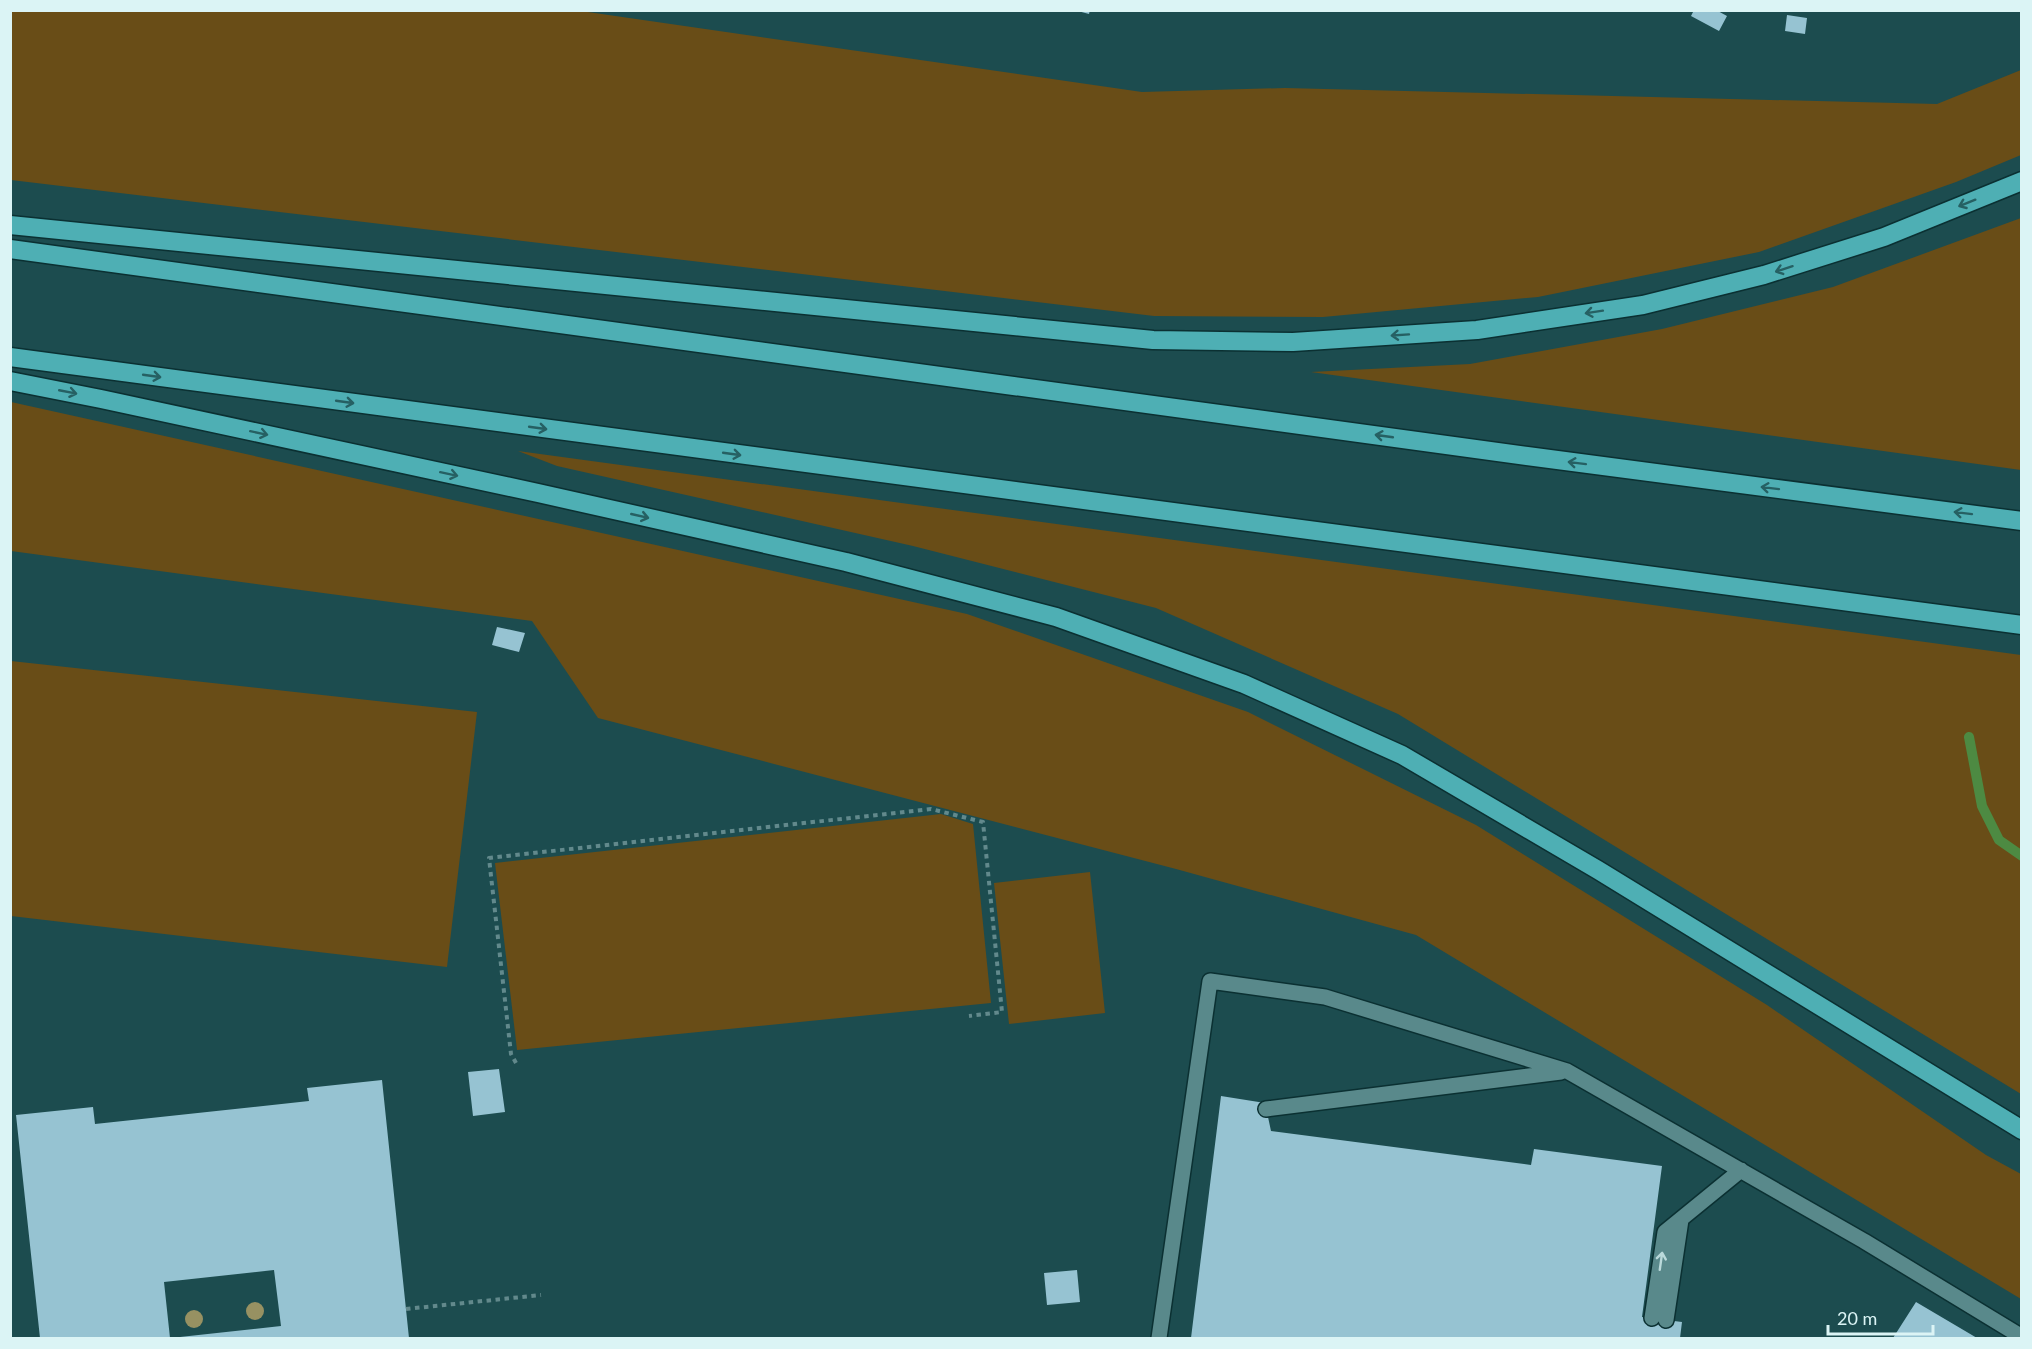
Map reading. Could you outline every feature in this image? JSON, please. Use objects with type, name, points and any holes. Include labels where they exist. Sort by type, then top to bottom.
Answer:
[{"type":"highway","points":[[10,225],[1153,340],[1293,342],[1477,330],[1643,304],[1764,275],[1884,237],[2022,181]]},
{"type":"highway","points":[[10,249],[1492,451],[2022,520]]},
{"type":"highway","points":[[10,357],[2022,626]]},
{"type":"highway","points":[[10,381],[846,562],[1056,617],[1244,684],[1402,755],[1598,870],[2022,1130]]},
{"type":"lane","points":[[1159,1338],[1210,981],[1325,997],[1567,1071],[1864,1241],[2022,1337]]},
{"type":"lane","points":[[1266,1109],[1567,1071]]},
{"type":"lane","points":[[1659,1319],[1665,1232],[1741,1170]]},
{"type":"path","points":[[516,1063],[511,1054],[489,858],[920,810],[932,809],[982,822],[1002,1012],[969,1016]]},
{"type":"path","points":[[406,1309],[541,1295]]},
{"type":"shaded area","points":[[11,10],[574,10],[1142,92],[1285,88],[1937,104],[2021,70],[2021,155],[1956,182],[1759,252],[1538,297],[1323,317],[1154,316],[11,180]]},
{"type":"shaded area","points":[[2021,218],[2021,470],[1311,372],[1470,364],[1662,329],[1833,287]]},
{"type":"shaded area","points":[[11,402],[967,614],[1248,712],[1476,825],[1767,1005],[1986,1155],[2021,1174],[2021,1299],[1416,935],[1176,869],[598,718],[532,621],[11,551]]},
{"type":"shaded area","points":[[518,451],[2021,655],[2021,1094],[1398,714],[1156,608],[913,546],[557,466]]},
{"type":"shaded area","points":[[11,661],[477,712],[447,967],[11,916]]},
{"type":"shaded area","points":[[941,814],[973,824],[991,1003],[517,1050],[495,863]]},
{"type":"shaded area","points":[[1090,872],[1105,1013],[1009,1024],[994,883]]},
{"type":"building","points":[[1074,10],[1090,10],[1089,14]]},
{"type":"building","points":[[1694,10],[1716,10],[1727,16],[1719,31],[1691,16]]},
{"type":"building","points":[[1787,15],[1807,18],[1805,34],[1785,31]]},
{"type":"building","points":[[497,627],[525,633],[519,652],[492,645]]},
{"type":"building","points":[[499,1069],[505,1112],[473,1116],[468,1072]]},
{"type":"building","points":[[382,1080],[409,1338],[180,1338],[281,1326],[274,1270],[164,1282],[170,1338],[40,1338],[16,1115],[93,1107],[95,1124],[309,1101],[307,1088]]},
{"type":"building","points":[[1221,1096],[1265,1103],[1271,1131],[1531,1165],[1534,1149],[1662,1166],[1642,1317],[1682,1322],[1680,1338],[1191,1338]]},
{"type":"building","points":[[1077,1270],[1080,1302],[1047,1305],[1044,1273]]},
{"type":"building","points":[[1916,1302],[1977,1338],[1893,1338]]},
{"type":"waterway","points":[[1969,737],[1982,806],[1999,840],[2022,856]]}]
